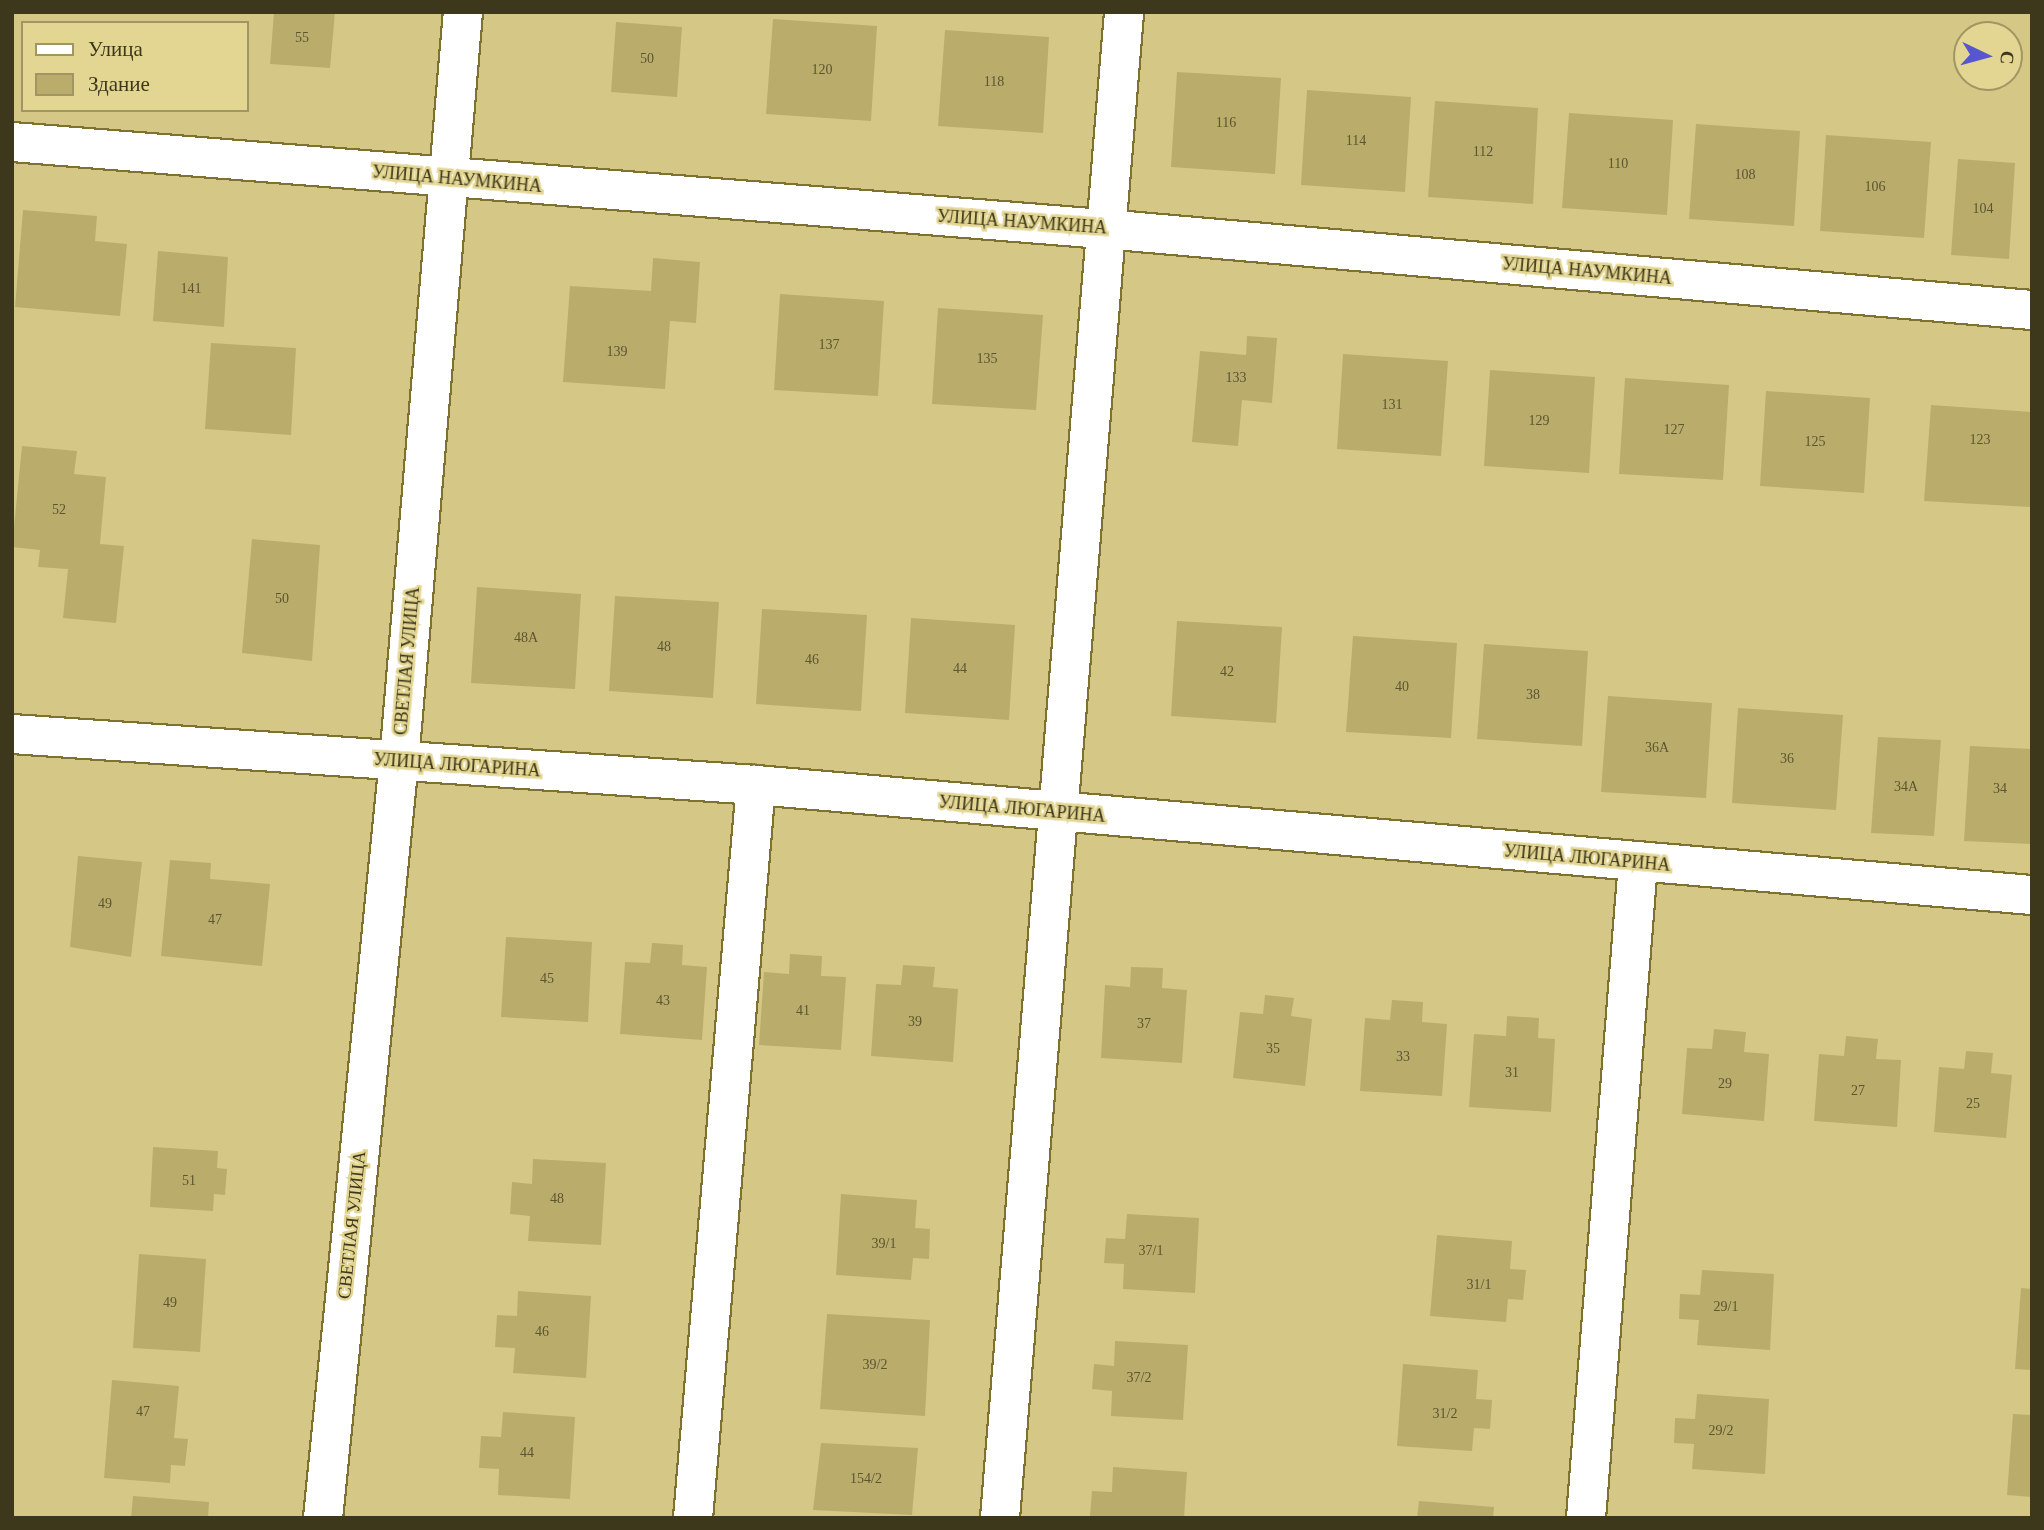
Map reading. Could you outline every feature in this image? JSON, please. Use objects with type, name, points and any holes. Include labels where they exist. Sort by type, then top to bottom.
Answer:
[{"type":"street","name":"СВЕТЛАЯ УЛИЦА","points":[[323,1518],[399,761],[463,12]]},
{"type":"street","points":[[1000,1518],[1059,813],[1104,229],[1124,12]]},
{"type":"street","name":"УЛИЦА НАУМКИНА","points":[[12,142],[447,179],[1104,229],[2032,310]]},
{"type":"street","name":"УЛИЦА ЛЮГАРИНА","points":[[12,734],[756,785],[2032,895]]},
{"type":"street","points":[[693,1518],[756,785]]},
{"type":"street","points":[[1586,1518],[1638,863]]},
{"type":"building","points":[[274,12],[335,12],[330,68],[270,64]]},
{"type":"building","points":[[773,19],[877,26],[871,121],[766,114]]},
{"type":"building","points":[[616,22],[682,27],[677,97],[611,92]]},
{"type":"building","points":[[945,30],[1049,37],[1043,133],[938,126]]},
{"type":"building","points":[[1177,72],[1281,78],[1275,174],[1171,167]]},
{"type":"building","points":[[1307,90],[1411,97],[1405,192],[1301,185]]},
{"type":"building","points":[[1435,101],[1538,108],[1533,204],[1428,197]]},
{"type":"building","points":[[1569,113],[1673,120],[1667,215],[1562,208]]},
{"type":"building","points":[[1696,124],[1800,131],[1794,226],[1689,219]]},
{"type":"building","points":[[1826,135],[1931,142],[1924,238],[1820,231]]},
{"type":"building","points":[[1958,159],[2015,163],[2009,259],[1951,255]]},
{"type":"building","points":[[23,210],[97,216],[95,241],[127,244],[120,316],[15,307]]},
{"type":"building","points":[[158,251],[228,257],[224,327],[153,321]]},
{"type":"building","points":[[653,258],[700,262],[696,323],[670,321],[665,389],[563,382],[570,286],[651,291]]},
{"type":"building","points":[[780,294],[884,301],[878,396],[774,390]]},
{"type":"building","points":[[938,308],[1043,315],[1036,410],[932,404]]},
{"type":"building","points":[[1247,336],[1277,338],[1272,403],[1242,400],[1238,446],[1192,442],[1200,351],[1246,355]]},
{"type":"building","points":[[211,343],[296,348],[291,435],[205,429]]},
{"type":"building","points":[[1343,354],[1448,361],[1441,456],[1337,449]]},
{"type":"building","points":[[1490,370],[1595,377],[1589,473],[1484,466]]},
{"type":"building","points":[[1625,378],[1729,385],[1723,480],[1619,474]]},
{"type":"building","points":[[1766,391],[1870,398],[1864,493],[1760,486]]},
{"type":"building","points":[[1931,405],[2032,412],[2030,507],[1924,501]]},
{"type":"building","points":[[22,446],[77,451],[74,474],[106,477],[100,544],[124,546],[116,623],[63,618],[68,569],[38,567],[40,550],[12,547]]},
{"type":"building","points":[[252,539],[320,545],[312,661],[242,653]]},
{"type":"building","points":[[477,587],[581,594],[575,689],[471,683]]},
{"type":"building","points":[[615,596],[719,602],[713,698],[609,691]]},
{"type":"building","points":[[762,609],[867,615],[861,711],[756,704]]},
{"type":"building","points":[[911,618],[1015,625],[1009,720],[905,713]]},
{"type":"building","points":[[1177,621],[1282,627],[1276,723],[1171,716]]},
{"type":"building","points":[[1353,636],[1457,643],[1451,738],[1346,732]]},
{"type":"building","points":[[1484,644],[1588,651],[1582,746],[1477,739]]},
{"type":"building","points":[[1608,696],[1712,703],[1706,798],[1601,792]]},
{"type":"building","points":[[1738,708],[1843,715],[1836,810],[1732,803]]},
{"type":"building","points":[[1878,737],[1941,740],[1934,836],[1871,833]]},
{"type":"building","points":[[1970,746],[2032,749],[2031,844],[1964,841]]},
{"type":"building","points":[[78,856],[142,862],[131,957],[70,947]]},
{"type":"building","points":[[170,860],[211,863],[210,879],[270,884],[262,966],[161,956]]},
{"type":"building","points":[[506,937],[592,942],[588,1022],[501,1017]]},
{"type":"building","points":[[652,943],[683,945],[682,965],[707,967],[702,1040],[620,1034],[625,962],[650,963]]},
{"type":"building","points":[[790,954],[822,956],[821,976],[846,977],[841,1050],[759,1045],[764,972],[789,974]]},
{"type":"building","points":[[903,965],[935,967],[933,987],[958,989],[953,1062],[871,1056],[876,984],[901,985]]},
{"type":"building","points":[[1131,967],[1163,968],[1162,988],[1187,990],[1182,1063],[1101,1058],[1105,985],[1130,987]]},
{"type":"building","points":[[1265,995],[1294,998],[1291,1016],[1312,1019],[1305,1086],[1233,1078],[1240,1012],[1263,1014]]},
{"type":"building","points":[[1392,1000],[1423,1002],[1422,1022],[1447,1024],[1442,1096],[1360,1091],[1365,1018],[1390,1020]]},
{"type":"building","points":[[1507,1016],[1539,1018],[1538,1038],[1555,1039],[1551,1112],[1469,1107],[1474,1034],[1506,1036]]},
{"type":"building","points":[[1714,1029],[1746,1032],[1744,1052],[1769,1054],[1764,1121],[1682,1114],[1687,1048],[1712,1049]]},
{"type":"building","points":[[1846,1036],[1878,1039],[1876,1059],[1901,1060],[1897,1127],[1814,1121],[1819,1054],[1844,1056]]},
{"type":"building","points":[[1966,1051],[1993,1053],[1991,1073],[2012,1075],[2006,1138],[1934,1132],[1939,1067],[1964,1069]]},
{"type":"building","points":[[153,1147],[218,1151],[217,1168],[227,1169],[225,1195],[214,1194],[213,1211],[150,1207]]},
{"type":"building","points":[[533,1159],[606,1163],[601,1245],[528,1241],[530,1216],[510,1214],[512,1182],[532,1184]]},
{"type":"building","points":[[841,1194],[917,1200],[915,1228],[930,1229],[929,1259],[913,1258],[911,1280],[836,1275]]},
{"type":"building","points":[[1127,1214],[1199,1218],[1195,1293],[1123,1289],[1124,1264],[1104,1263],[1106,1238],[1125,1239]]},
{"type":"building","points":[[1437,1235],[1512,1241],[1510,1269],[1526,1270],[1523,1300],[1508,1299],[1506,1322],[1430,1316]]},
{"type":"building","points":[[139,1254],[206,1259],[200,1352],[133,1348]]},
{"type":"building","points":[[1702,1270],[1774,1274],[1770,1350],[1697,1345],[1699,1320],[1679,1319],[1680,1294],[1700,1295]]},
{"type":"building","points":[[2021,1288],[2032,1289],[2032,1370],[2015,1369]]},
{"type":"building","points":[[518,1291],[591,1296],[586,1378],[513,1373],[515,1348],[495,1347],[497,1315],[517,1316]]},
{"type":"building","points":[[827,1314],[930,1320],[925,1416],[820,1409]]},
{"type":"building","points":[[1115,1341],[1188,1345],[1183,1420],[1111,1416],[1112,1391],[1092,1389],[1094,1364],[1114,1366]]},
{"type":"building","points":[[1403,1364],[1478,1370],[1476,1399],[1492,1400],[1490,1429],[1474,1428],[1472,1451],[1397,1446]]},
{"type":"building","points":[[112,1380],[179,1386],[174,1438],[188,1439],[185,1466],[171,1465],[170,1483],[104,1478]]},
{"type":"building","points":[[1697,1394],[1769,1399],[1765,1474],[1692,1469],[1694,1444],[1674,1443],[1675,1418],[1695,1419]]},
{"type":"building","points":[[503,1412],[575,1417],[570,1499],[498,1495],[499,1469],[479,1468],[481,1436],[501,1437]]},
{"type":"building","points":[[2013,1414],[2032,1415],[2032,1497],[2007,1495]]},
{"type":"building","points":[[821,1443],[918,1448],[912,1515],[813,1510]]},
{"type":"building","points":[[1113,1467],[1187,1472],[1184,1518],[1090,1516],[1092,1491],[1112,1492]]},
{"type":"building","points":[[133,1496],[209,1502],[208,1518],[131,1518]]},
{"type":"building","points":[[1419,1501],[1494,1507],[1493,1518],[1417,1518]]}]
